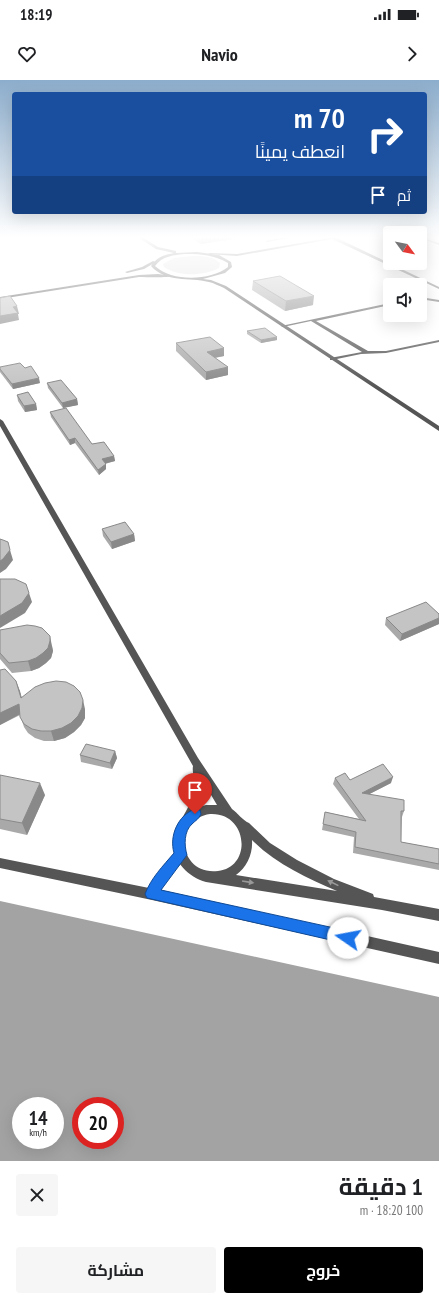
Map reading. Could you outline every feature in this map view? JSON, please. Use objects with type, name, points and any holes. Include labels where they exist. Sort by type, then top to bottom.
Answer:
[{"type":"street","points":[[0,293],[34,287]]},
{"type":"street","points":[[0,298],[66,287]]},
{"type":"street","points":[[226,287],[439,429]]},
{"type":"street","points":[[427,299],[439,301]]},
{"type":"street","points":[[283,326],[383,305]]},
{"type":"street","points":[[312,320],[366,352]]},
{"type":"street","points":[[332,359],[366,352],[386,352],[439,341]]},
{"type":"street","points":[[0,421],[195,761],[228,812],[275,853],[340,887],[382,904]]},
{"type":"street","points":[[195,761],[199,776],[199,791],[194,806],[181,829],[178,846],[180,855],[185,863],[192,869],[200,874],[209,876],[382,904],[439,915]]},
{"type":"street","points":[[186,821],[195,814],[206,810],[217,809],[228,812]]},
{"type":"street","points":[[209,876],[222,875],[232,870],[241,863],[247,853],[249,842],[247,831],[241,822]]},
{"type":"street","points":[[152,894],[165,873],[180,855]]},
{"type":"street","points":[[0,862],[152,894],[439,958]]},
{"type":"shaded area","points":[[0,901],[439,997],[439,1161],[0,1161]]},
{"type":"building","points":[[264,287],[299,287],[314,296],[286,301]]},
{"type":"building","points":[[10,296],[17,306],[13,307],[18,313],[0,316],[0,298]]},
{"type":"building","points":[[265,328],[277,337],[261,340],[247,331]]},
{"type":"building","points":[[210,337],[224,348],[207,352],[228,367],[206,372],[176,343]]},
{"type":"building","points":[[20,363],[25,368],[31,366],[39,378],[12,384],[0,367]]},
{"type":"building","points":[[61,380],[77,399],[62,403],[47,383]]},
{"type":"building","points":[[28,392],[36,404],[24,406],[17,395]]},
{"type":"building","points":[[66,408],[92,444],[104,442],[114,456],[102,459],[106,464],[98,470],[75,438],[69,440],[50,412]]},
{"type":"building","points":[[125,522],[134,534],[111,542],[102,529]]},
{"type":"building","points":[[0,539],[8,542],[10,550],[0,561]]},
{"type":"building","points":[[0,579],[15,579],[26,584],[29,593],[22,603],[0,616]]},
{"type":"building","points":[[426,602],[439,614],[439,618],[402,634],[386,618]]},
{"type":"building","points":[[27,625],[42,628],[50,636],[48,648],[36,658],[28,661],[9,663],[0,653],[0,630]]},
{"type":"building","points":[[5,669],[16,681],[21,698],[35,687],[45,683],[56,681],[66,682],[74,686],[80,692],[83,700],[82,708],[78,716],[71,723],[62,728],[51,731],[41,731],[32,729],[24,724],[20,717],[19,704],[0,713],[0,670]]},
{"type":"building","points":[[86,744],[115,751],[110,763],[80,755]]},
{"type":"building","points":[[383,764],[393,777],[362,793],[404,800],[404,811],[401,811],[401,842],[439,849],[439,864],[355,847],[356,832],[323,824],[325,812],[366,821],[335,778],[345,773],[350,780]]},
{"type":"building","points":[[0,775],[40,783],[22,823],[0,819]]},
{"type":"route","points":[[195,814],[186,821],[181,829],[178,846],[180,855],[172,863],[152,894],[348,938]]}]
